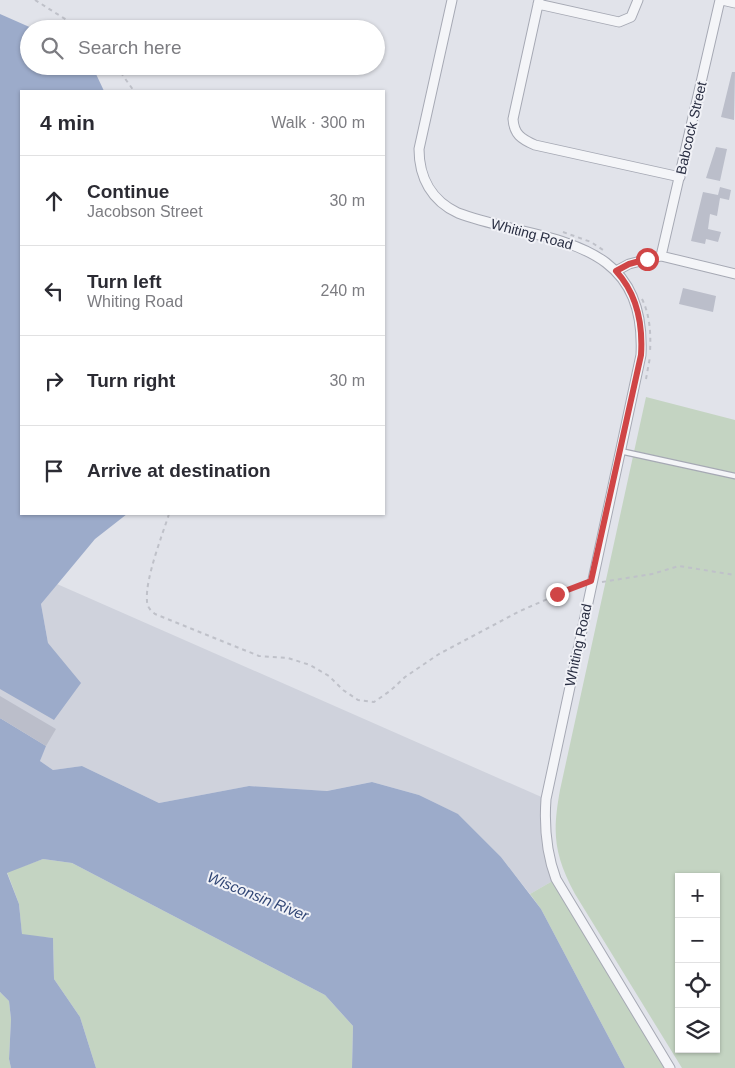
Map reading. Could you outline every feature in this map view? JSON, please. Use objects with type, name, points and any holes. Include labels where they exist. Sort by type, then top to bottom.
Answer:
[{"type":"street","name":"Whiting Road","points":[[452,0],[419,149],[419,159],[429,190],[444,205],[458,213],[572,243],[592,253],[616,271],[629,289],[641,321],[642,342],[638,372],[591,581],[546,799],[544,821],[547,851],[556,879],[670,1068]]},
{"type":"street","points":[[638,0],[631,18],[619,22],[539,2],[513,119],[514,129],[518,136],[535,145],[680,177]]},
{"type":"street","points":[[721,0],[735,3]]},
{"type":"street","name":"Babcock Street","points":[[661,256],[721,0]]},
{"type":"street","points":[[616,271],[629,264],[661,256],[735,274]]},
{"type":"lane","points":[[620,451],[735,476]]},
{"type":"path","points":[[35,0],[67,20]]},
{"type":"path","points":[[122,75],[133,90]]},
{"type":"path","points":[[563,232],[591,242],[608,254]]},
{"type":"path","points":[[169,515],[149,586],[147,601],[150,610],[155,614],[260,656],[288,658],[310,665],[329,676],[349,694],[366,702],[381,699],[416,669],[472,636],[557,594],[591,581],[652,574],[678,566],[735,575]]},
{"type":"shaded area","points":[[57,584],[546,799],[544,821],[556,879],[530,894],[501,857],[459,815],[419,795],[372,782],[327,791],[249,786],[159,803],[82,766],[53,770],[40,761],[45,746],[0,718],[0,689],[48,643],[41,604]]},
{"type":"green space","points":[[646,397],[735,420],[735,1068],[682,1068],[568,880],[557,844],[557,805]]},
{"type":"green space","points":[[43,859],[72,863],[325,995],[353,1026],[352,1068],[96,1068],[80,1017],[54,979],[53,938],[22,935],[19,904],[7,872]]},
{"type":"green space","points":[[556,879],[670,1068],[625,1068],[541,909],[530,894]]},
{"type":"green space","points":[[0,992],[9,1001],[11,1019],[9,1059],[11,1068],[0,1068]]},
{"type":"water","points":[[0,14],[20,23],[20,75],[96,75],[104,90],[20,90],[20,515],[126,515],[95,539],[41,604],[48,643],[81,683],[54,720],[0,689]]},
{"type":"water","name":"Wisconsin River","points":[[0,718],[46,746],[40,761],[53,770],[82,766],[159,803],[249,786],[327,791],[372,782],[419,795],[458,814],[501,857],[541,909],[625,1068],[352,1068],[353,1026],[325,995],[72,863],[43,859],[7,873],[19,904],[22,934],[53,938],[54,979],[80,1017],[96,1068],[11,1068],[9,1059],[11,1019],[9,1001],[0,992]]},
{"type":"building","points":[[732,72],[735,72],[734,120],[721,117]]},
{"type":"building","points":[[716,147],[727,149],[720,181],[706,178]]},
{"type":"building","points":[[720,187],[731,190],[729,200],[720,198],[717,216],[710,214],[708,229],[721,232],[718,242],[706,239],[705,244],[691,241],[703,192],[718,195]]},
{"type":"building","points":[[683,288],[716,296],[713,312],[679,304]]},
{"type":"building","points":[[0,696],[56,729],[46,746],[0,718]]},
{"type":"route","points":[[557,594],[591,581],[641,355],[642,330],[639,314],[629,289],[616,271],[629,264],[647,259]]}]
